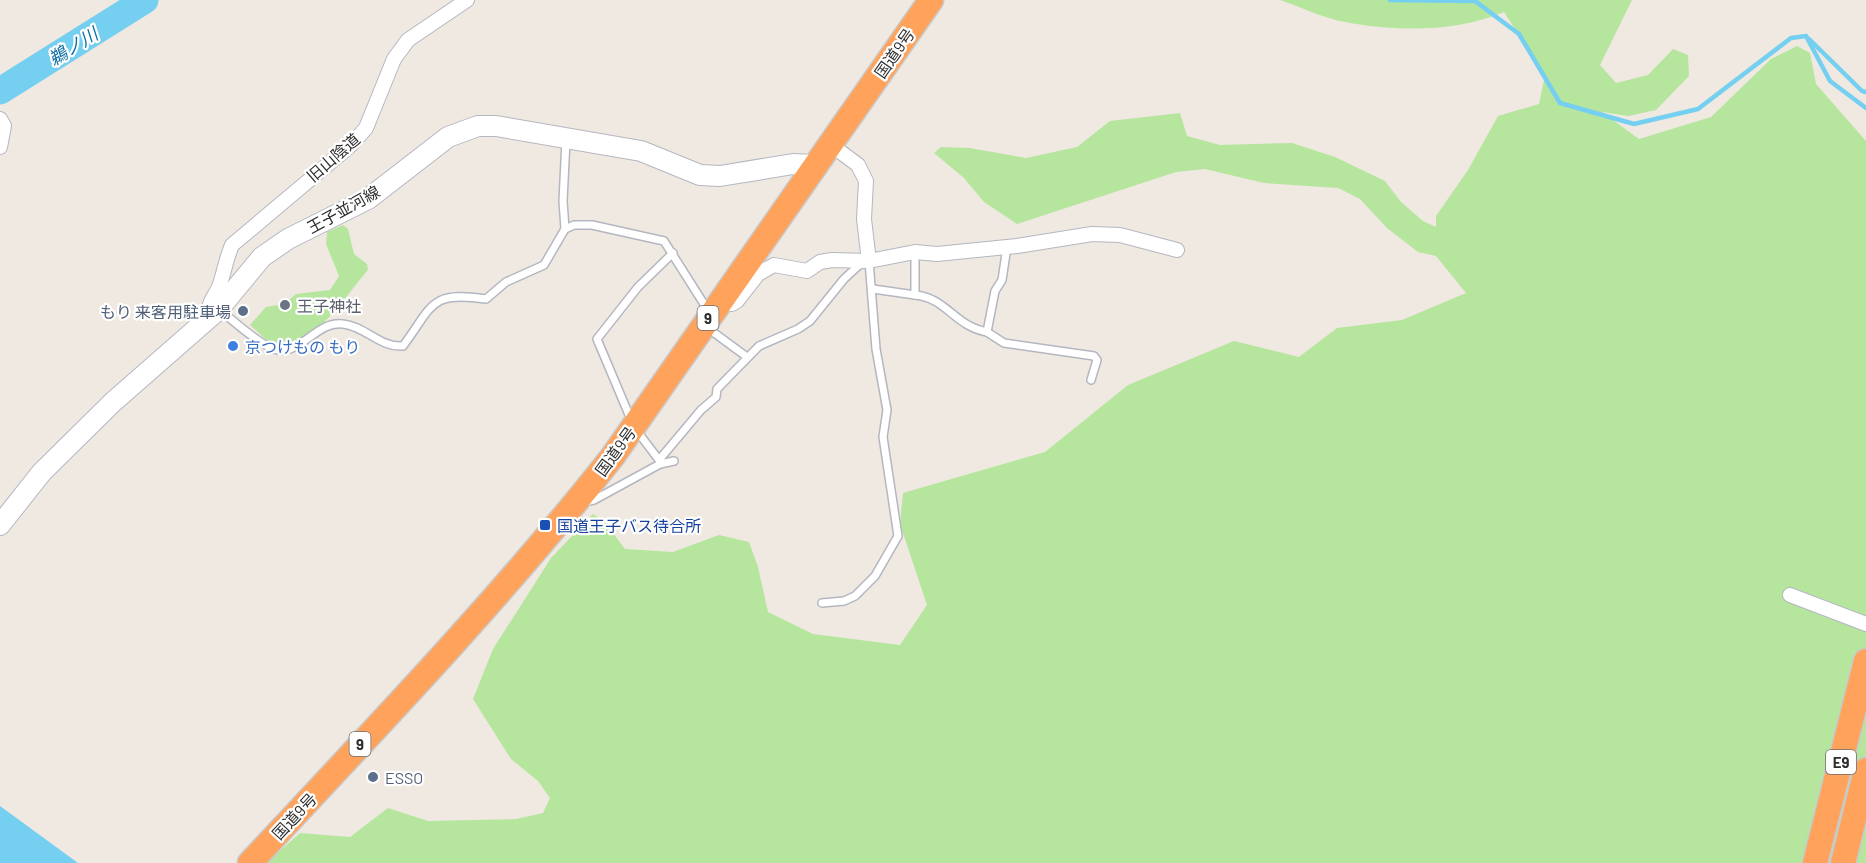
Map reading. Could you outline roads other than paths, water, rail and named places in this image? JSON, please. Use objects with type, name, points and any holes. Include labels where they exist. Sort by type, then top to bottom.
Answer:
[{"type":"highway","name":"国道9号","points":[[250,863],[471,625],[576,503],[634,426],[931,0]]},
{"type":"highway","name":"E9","points":[[1815,863],[1866,661]]},
{"type":"highway","name":"E9","points":[[1843,863],[1866,770]]},
{"type":"main road","name":"王子並河線","points":[[0,525],[42,472],[113,402],[214,314],[262,257],[288,239],[368,199],[448,137],[478,126],[567,137],[641,151],[687,172],[706,176],[793,164],[816,165]]},
{"type":"street","name":"旧山陰道","points":[[214,314],[207,309],[219,286],[232,245],[351,145],[366,128],[389,69],[408,40],[467,0]]},
{"type":"street","points":[[0,147],[4,126],[1,121]]},
{"type":"street","points":[[830,144],[858,165],[866,181],[864,219],[869,261]]},
{"type":"street","points":[[715,308],[737,301],[758,274],[774,265],[807,271],[820,262],[832,260],[869,261],[915,252],[937,254],[1007,247],[1092,234],[1120,236],[1178,250]]},
{"type":"street","points":[[1790,595],[1866,624]]},
{"type":"lane","points":[[214,314],[270,347],[282,351],[294,349],[320,327],[330,323],[356,327],[384,343],[403,346],[433,304],[445,296],[456,294],[486,299],[506,282],[544,265],[565,229],[563,201],[567,137]]},
{"type":"lane","points":[[565,229],[574,225],[592,225],[664,241],[715,308],[713,332],[747,357]]},
{"type":"lane","points":[[987,332],[995,291],[1002,280],[1007,247]]},
{"type":"lane","points":[[915,252],[915,295]]},
{"type":"lane","points":[[659,462],[634,426],[597,339],[638,287],[673,253]]},
{"type":"lane","points":[[576,503],[594,500],[659,462],[701,410],[717,397],[717,390],[747,357],[759,346],[798,329],[810,321],[844,279],[858,266],[869,261],[868,273],[873,289],[876,349],[887,410],[883,437],[898,536],[875,576],[855,596],[822,603]]},
{"type":"lane","points":[[873,289],[931,297],[969,328],[987,332],[1004,343],[1095,356],[1097,360],[1091,380]]},
{"type":"lane","points":[[659,462],[674,461]]},
{"type":"water","points":[[0,806],[78,863],[0,863]]},
{"type":"waterway","name":"鵜ノ川","points":[[0,91],[145,0]]},
{"type":"waterway","points":[[1390,0],[1475,1],[1519,34],[1560,103],[1634,124],[1698,109],[1791,38],[1806,36]]},
{"type":"waterway","points":[[1806,36],[1830,81],[1866,108]]},
{"type":"waterway","points":[[1809,39],[1862,91],[1866,92]]},
{"type":"place","name":"王子神社","points":[[285,305]]},
{"type":"place","name":"もり 来客用駐車場","points":[[243,311]]},
{"type":"place","name":"京つけもの もり","points":[[233,346]]},
{"type":"place","name":"国道王子バス待合所","points":[[545,525]]},
{"type":"place","name":"ESSO","points":[[373,777]]}]
